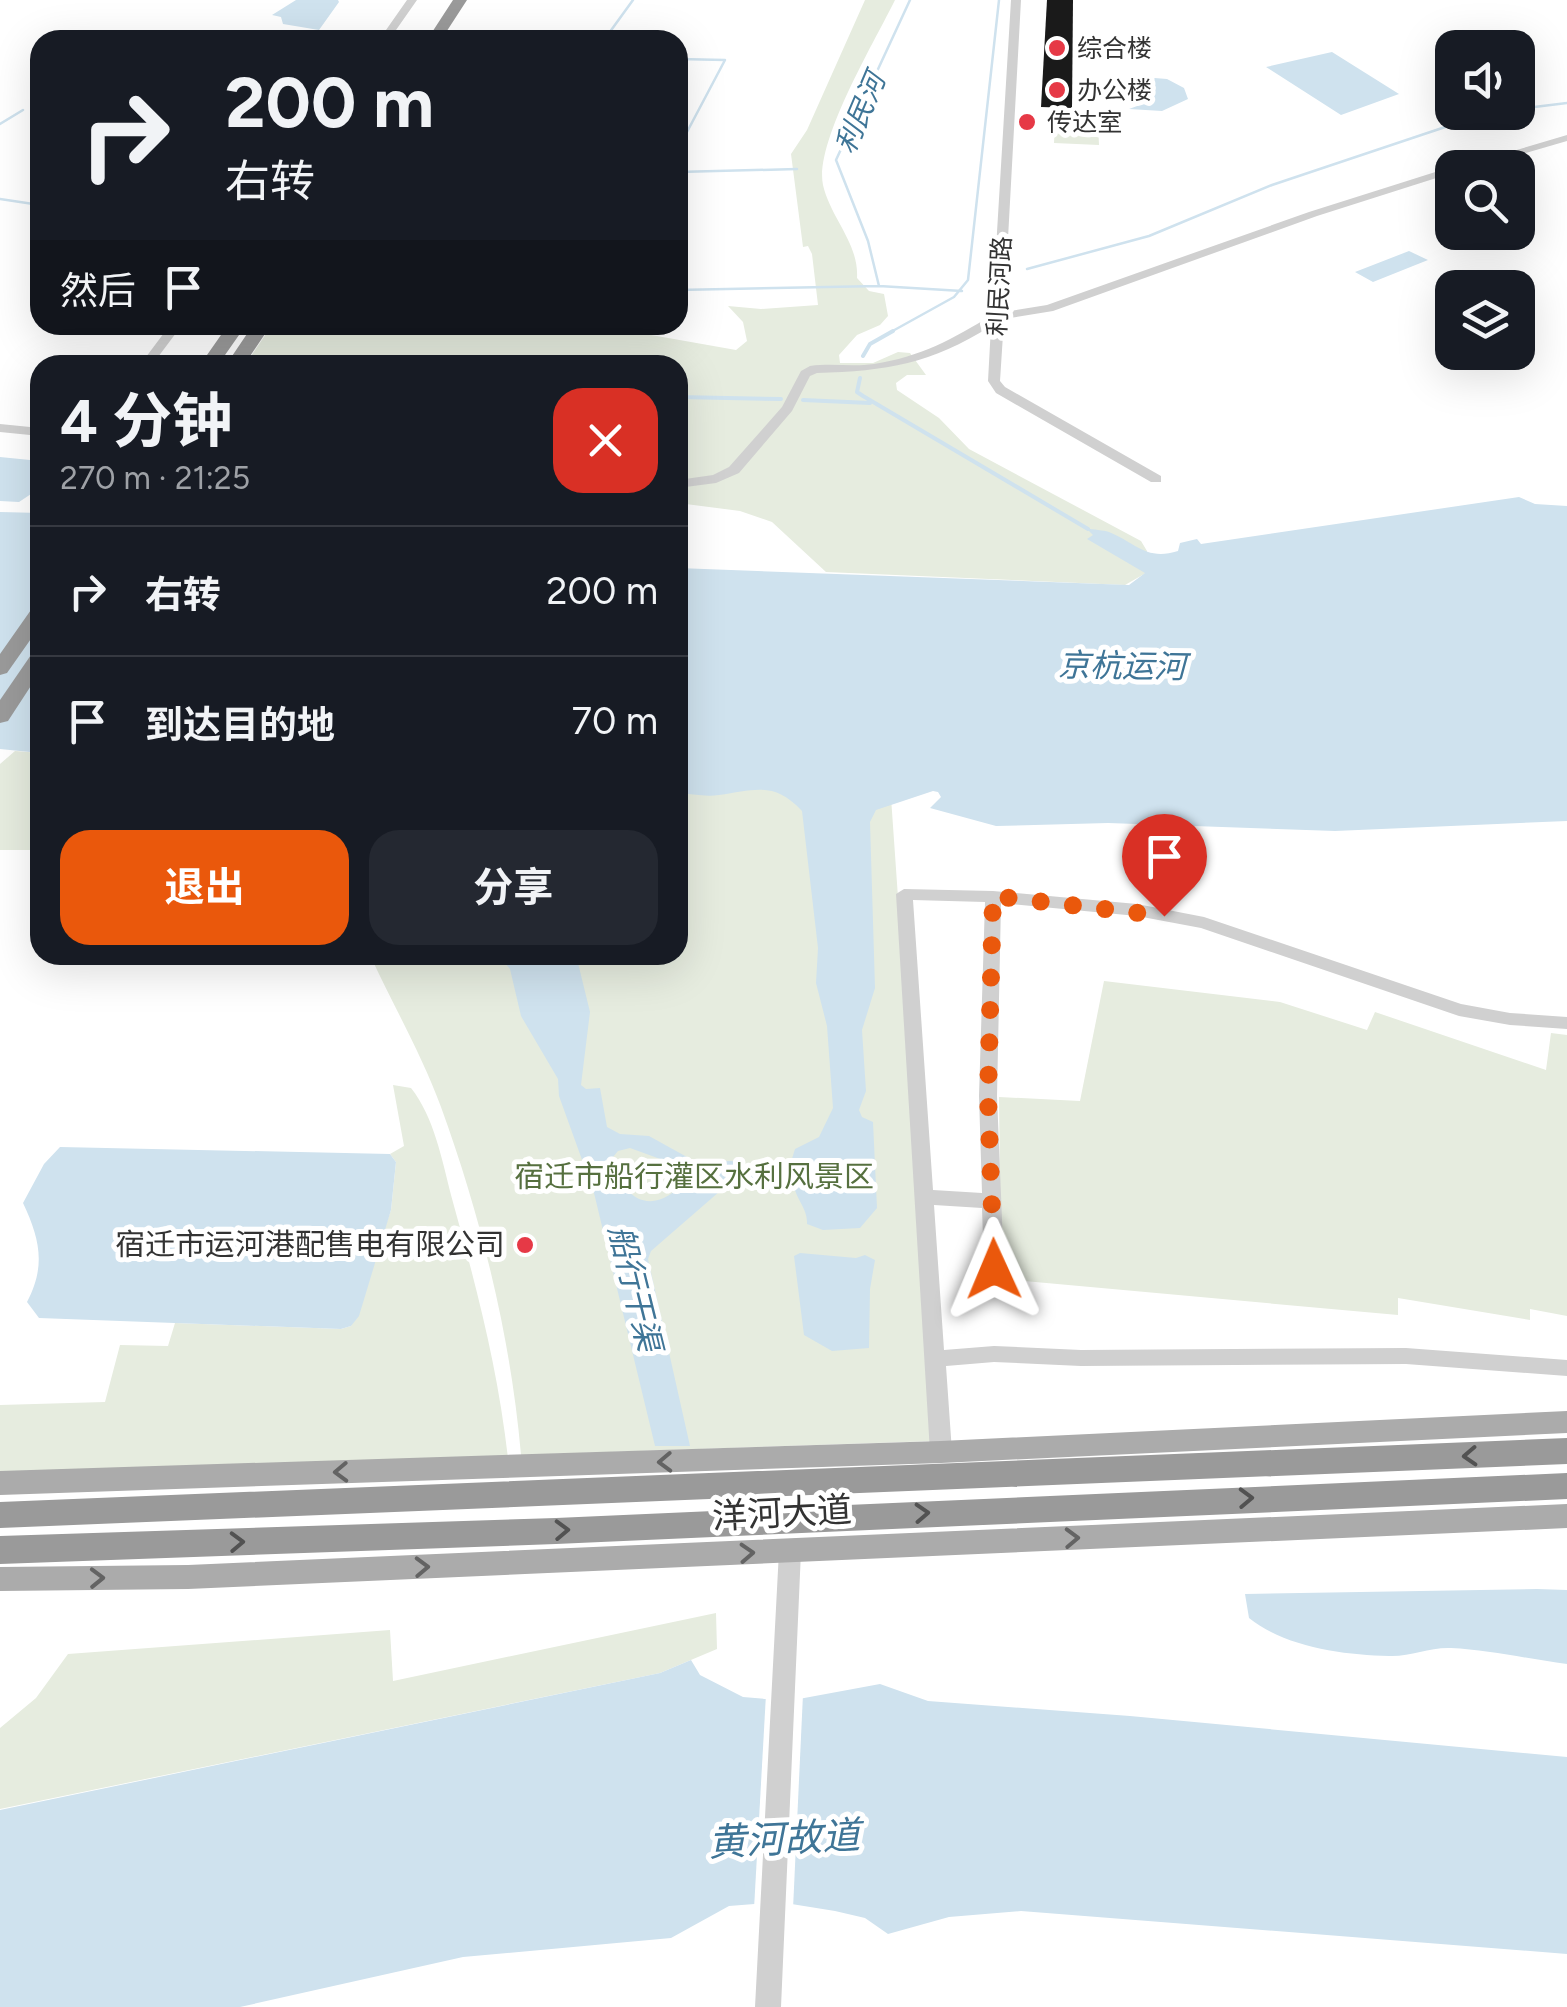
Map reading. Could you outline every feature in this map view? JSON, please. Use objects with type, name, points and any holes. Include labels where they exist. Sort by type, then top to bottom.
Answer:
[{"type":"highway","points":[[440,30],[460,0]]},
{"type":"highway","points":[[459,30],[479,0]]},
{"type":"highway","points":[[0,668],[30,624]]},
{"type":"highway","points":[[0,716],[30,671]]},
{"type":"highway","name":"洋河大道","points":[[0,1515],[1567,1452]]},
{"type":"highway","name":"洋河大道","points":[[0,1550],[556,1531],[1567,1486]]},
{"type":"main road","name":"洋河大道","points":[[0,1483],[941,1452],[1567,1422]]},
{"type":"main road","name":"洋河大道","points":[[0,1580],[188,1577],[1567,1516]]},
{"type":"street","points":[[391,30],[412,0]]},
{"type":"street","name":"利民河路","points":[[1016,0],[994,381],[1000,390],[1156,479]]},
{"type":"street","points":[[1525,150],[1567,138]]},
{"type":"street","points":[[688,483],[716,479],[734,470],[788,408],[805,374],[814,369],[892,364],[951,346],[997,317],[1049,308],[1330,208],[1435,175]]},
{"type":"street","points":[[0,428],[30,431]]},
{"type":"street","points":[[941,1452],[904,894],[993,896],[1122,908],[1204,923],[1460,1010],[1510,1019],[1567,1022]]},
{"type":"street","points":[[993,896],[988,1064],[994,1269]]},
{"type":"street","points":[[924,1197],[992,1200]]},
{"type":"street","points":[[935,1359],[994,1354],[1302,1360],[1406,1356],[1567,1368]]},
{"type":"street","points":[[768,1997],[790,1551]]},
{"type":"green space","points":[[865,0],[895,0],[837,119],[823,167],[823,185],[854,253],[857,278],[869,291],[884,294],[888,316],[880,325],[857,335],[839,355],[840,363],[873,363],[898,352],[910,353],[926,375],[907,375],[896,383],[897,390],[939,418],[969,449],[1141,541],[1147,551],[1146,573],[1125,585],[826,572],[772,522],[740,511],[688,504],[688,355],[252,355],[265,335],[651,335],[736,350],[747,341],[743,322],[728,306],[761,309],[818,305],[812,254],[808,246],[803,247],[791,154],[807,130]]},
{"type":"green space","points":[[1055,121],[1098,123],[1099,145],[1054,143]]},
{"type":"green space","points":[[15,751],[30,752],[30,850],[0,850],[0,764]]},
{"type":"green space","name":"宿迁市船行灌区水利风景区","points":[[688,782],[890,783],[936,1441],[521,1455],[510,1367],[492,1278],[456,1149],[416,1049],[375,965],[688,965]]},
{"type":"green space","points":[[1104,981],[1280,1002],[1367,1030],[1375,1012],[1546,1070],[1551,1033],[1567,1035],[1567,1316],[1530,1309],[1530,1320],[1398,1298],[1398,1315],[1001,1279],[999,1097],[1080,1101]]},
{"type":"green space","points":[[393,1085],[411,1088],[436,1139],[485,1325],[508,1458],[0,1472],[0,1405],[105,1402],[120,1345],[168,1346],[175,1323],[341,1329],[351,1326],[391,1210],[396,1162],[390,1154],[404,1146]]},
{"type":"green space","points":[[716,1613],[717,1649],[660,1673],[0,1809],[0,1728],[36,1698],[68,1654],[390,1630],[393,1681]]},
{"type":"water","points":[[296,0],[339,2],[319,30],[283,24],[281,17],[272,15]]},
{"type":"water","points":[[1332,52],[1399,94],[1341,115],[1266,67]]},
{"type":"water","points":[[1130,76],[1167,79],[1184,88],[1188,99],[1162,111],[1129,109],[1148,102],[1155,92]]},
{"type":"water","points":[[1409,251],[1428,260],[1373,282],[1355,272]]},
{"type":"water","points":[[0,457],[30,460],[30,495],[19,502],[0,501]]},
{"type":"water","points":[[1519,497],[1535,504],[1567,506],[1567,821],[1335,831],[1108,823],[996,826],[930,808],[941,797],[933,791],[876,810],[870,822],[875,988],[862,1030],[866,1091],[859,1110],[862,1117],[873,1122],[877,1208],[860,1228],[823,1230],[807,1224],[793,1179],[727,1185],[651,1251],[648,1259],[690,1446],[655,1446],[594,1193],[559,1096],[558,1079],[521,1016],[507,965],[578,965],[590,1012],[581,1085],[586,1089],[600,1088],[607,1127],[620,1134],[649,1136],[696,1162],[732,1161],[743,1168],[790,1165],[795,1149],[819,1137],[833,1108],[827,1026],[816,983],[818,948],[802,811],[773,791],[714,796],[688,794],[688,568],[1129,585],[1145,573],[1087,539],[1093,535],[1086,528],[1109,532],[1158,554],[1178,551],[1180,543],[1197,539],[1201,544]],"holes":[[[630,1148],[685,1168],[688,1178],[664,1198],[642,1200],[624,1185],[613,1157]]]},
{"type":"water","points":[[0,512],[30,513],[30,752],[0,749]]},
{"type":"water","points":[[60,1147],[390,1154],[396,1162],[391,1210],[359,1316],[351,1326],[341,1329],[39,1318],[27,1302],[39,1264],[33,1229],[23,1203],[44,1164]]},
{"type":"water","points":[[800,1253],[856,1258],[865,1255],[875,1260],[870,1289],[869,1348],[832,1351],[804,1335],[794,1256]]},
{"type":"water","points":[[1567,1590],[1567,1664],[1451,1648],[1389,1656],[1315,1648],[1280,1636],[1249,1618],[1245,1594]]},
{"type":"water","name":"黄河故道","points":[[691,1660],[700,1675],[743,1697],[788,1701],[880,1684],[928,1701],[1567,1757],[1567,1954],[1021,1911],[949,1917],[888,1934],[865,1918],[779,1902],[729,1906],[671,1938],[463,1957],[240,2007],[0,2007],[0,1810],[660,1673]]},
{"type":"pier","points":[[766,1694],[803,1694],[793,1909],[754,1909]]},
{"type":"building","points":[[1047,0],[1073,0],[1072,108],[1041,107]]},
{"type":"waterway","points":[[611,30],[633,0]]},
{"type":"waterway","name":"利民河","points":[[879,286],[868,241],[836,160],[910,0]]},
{"type":"waterway","points":[[959,291],[968,280],[999,0]]},
{"type":"waterway","points":[[688,59],[725,60],[688,130]]},
{"type":"waterway","points":[[1535,107],[1567,103]]},
{"type":"waterway","points":[[0,124],[23,110]]},
{"type":"waterway","points":[[1027,269],[1149,236],[1272,185],[1436,130]]},
{"type":"waterway","points":[[688,172],[797,169]]},
{"type":"waterway","points":[[0,199],[30,204]]},
{"type":"waterway","points":[[688,290],[879,286]]},
{"type":"waterway","points":[[879,286],[959,291]]},
{"type":"waterway","points":[[889,333],[959,291]]},
{"type":"waterway","points":[[863,356],[870,344],[893,331]]},
{"type":"waterway","points":[[860,378],[857,392],[863,396],[1088,529]]},
{"type":"waterway","points":[[688,397],[781,399]]},
{"type":"waterway","points":[[803,400],[870,403]]},
{"type":"place","name":"综合楼","points":[[1057,48]]},
{"type":"place","name":"办公楼","points":[[1057,90]]},
{"type":"place","name":"传达室","points":[[1027,122]]},
{"type":"place","name":"宿迁市运河港配售电有限公司","points":[[525,1245]]},
{"type":"route","points":[[994,1269],[988,1096],[993,896],[1122,908],[1164,916]]},
{"type":"water label","name":"京杭运河","points":[[1122,666]]},
{"type":"water label","name":"船行干渠","points":[[635,1288]]}]
